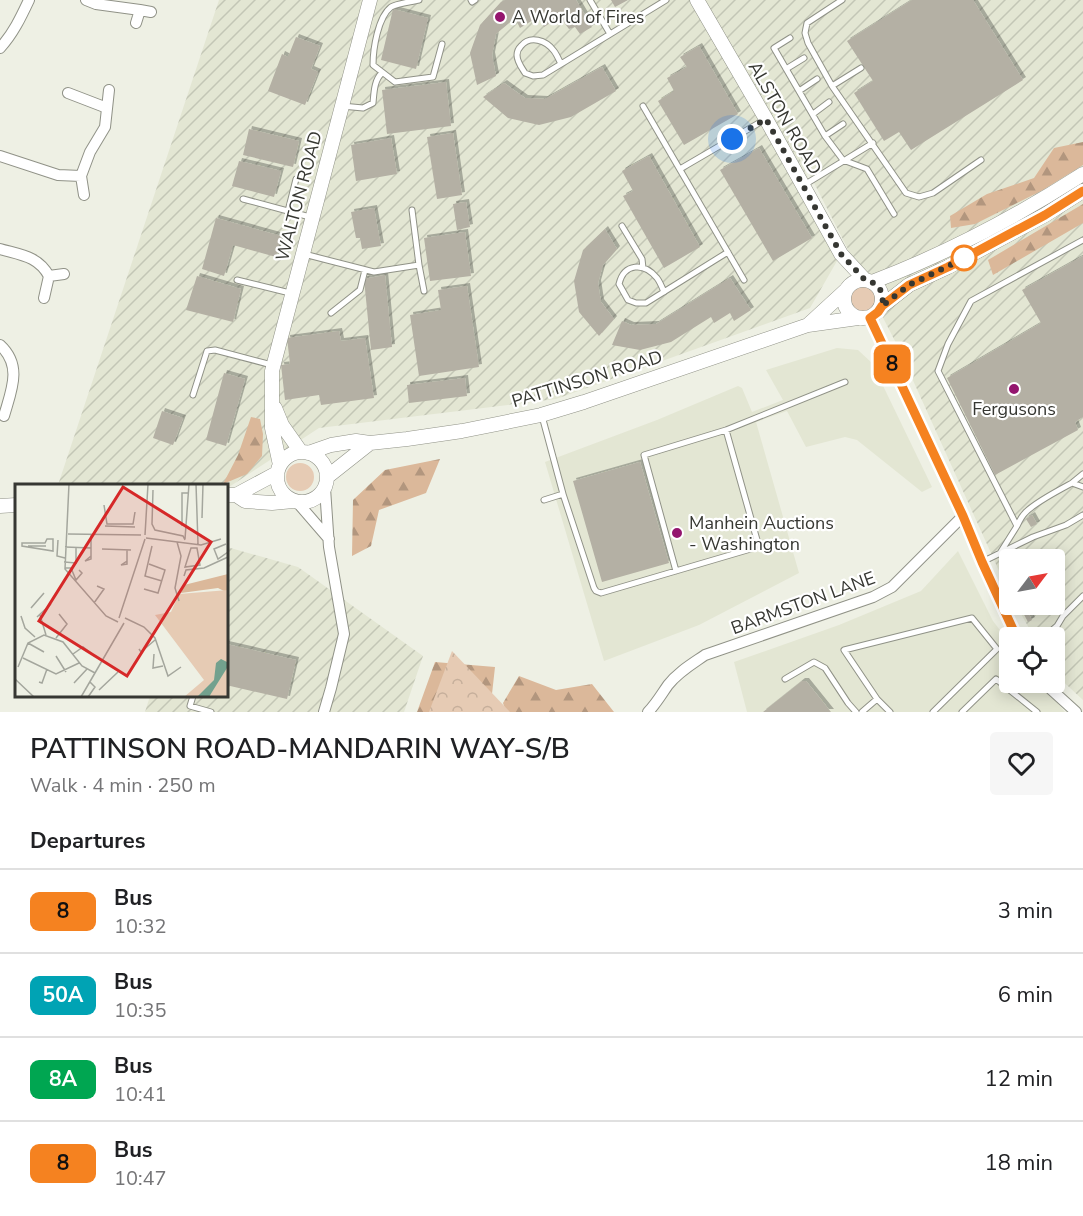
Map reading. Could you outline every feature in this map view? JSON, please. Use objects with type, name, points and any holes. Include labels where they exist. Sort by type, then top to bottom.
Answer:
[{"type":"street","points":[[0,48],[18,23],[29,0]]},
{"type":"street","points":[[86,0],[96,4],[145,11],[136,24]]},
{"type":"street","name":"WALTON ROAD","points":[[278,469],[272,428],[273,365],[370,0]]},
{"type":"street","name":"ALSTON ROAD","points":[[696,0],[841,254],[868,281]]},
{"type":"street","points":[[84,195],[81,176],[90,152],[105,126],[109,90]]},
{"type":"street","points":[[69,93],[107,108]]},
{"type":"street","points":[[0,156],[58,175],[81,176]]},
{"type":"street","points":[[1083,174],[951,249],[911,267],[868,281],[854,282],[847,289],[844,298],[846,308],[850,314],[864,318],[878,312],[882,306],[909,285],[948,267],[1045,215],[1083,191]]},
{"type":"street","points":[[0,249],[34,259],[44,266],[49,276],[44,298]]},
{"type":"street","name":"ALSTON ROAD","points":[[841,254],[847,289]]},
{"type":"street","points":[[49,276],[64,274]]},
{"type":"street","points":[[868,281],[876,284],[881,291],[882,306]]},
{"type":"street","name":"PATTINSON ROAD","points":[[808,326],[847,289]]},
{"type":"street","points":[[864,318],[963,516],[1012,627]]},
{"type":"street","name":"PATTINSON ROAD","points":[[305,452],[331,444],[356,441],[370,443],[462,431],[541,415],[808,326],[864,318]]},
{"type":"street","points":[[0,345],[8,352],[14,376],[1,419]]},
{"type":"street","name":"WALTON ROAD","points":[[273,403],[282,425],[305,452]]},
{"type":"street","points":[[231,495],[245,501],[305,503],[320,495],[326,482],[370,443]]},
{"type":"street","points":[[231,495],[278,469],[289,456],[305,452],[315,456],[326,469],[329,539],[344,634],[324,712]]},
{"type":"street","points":[[278,469],[277,482],[285,497],[295,502],[329,539]]},
{"type":"street","points":[[0,506],[15,505]]},
{"type":"street","name":"BARMSTON LANE","points":[[648,712],[657,704],[669,684],[683,669],[705,655],[873,597],[892,587],[963,516]]},
{"type":"street","points":[[1055,693],[1076,712]]},
{"type":"lane","points":[[419,0],[392,6],[384,17],[373,52],[373,65],[394,82],[433,77],[442,44]]},
{"type":"lane","points":[[590,0],[610,34]]},
{"type":"lane","points":[[561,64],[554,51],[536,39],[523,44],[516,57],[525,73],[533,76],[543,75],[666,0]]},
{"type":"lane","points":[[842,0],[807,22],[805,33],[808,44],[832,86],[906,192],[919,197],[933,192],[981,160]]},
{"type":"lane","points":[[790,38],[774,48],[825,136],[843,160],[867,169],[894,214]]},
{"type":"lane","points":[[786,69],[804,58]]},
{"type":"lane","points":[[832,86],[861,68]]},
{"type":"lane","points":[[341,106],[363,108],[373,103],[378,76],[382,73]]},
{"type":"lane","points":[[799,91],[817,79]]},
{"type":"lane","points":[[813,114],[829,102]]},
{"type":"lane","points":[[643,106],[744,280]]},
{"type":"lane","points":[[680,169],[766,119]]},
{"type":"lane","points":[[825,136],[843,124]]},
{"type":"lane","points":[[803,186],[873,143]]},
{"type":"lane","points":[[288,211],[296,178]]},
{"type":"lane","points":[[243,199],[312,217]]},
{"type":"lane","points":[[412,210],[424,291]]},
{"type":"lane","points":[[622,226],[642,259],[643,268]]},
{"type":"lane","points":[[1017,526],[938,371],[948,344],[971,302],[1083,240]]},
{"type":"lane","points":[[664,292],[657,278],[639,266],[625,271],[619,284],[628,300],[646,303],[664,292],[728,252]]},
{"type":"lane","points":[[303,253],[374,272],[419,266]]},
{"type":"lane","points":[[331,313],[360,290],[365,270]]},
{"type":"lane","points":[[237,280],[292,294]]},
{"type":"lane","points":[[193,394],[207,351],[214,350],[273,365]]},
{"type":"lane","points":[[676,571],[644,455],[726,430],[845,382]]},
{"type":"lane","points":[[541,415],[563,494],[594,588],[601,593],[754,548],[757,540],[726,430]]},
{"type":"lane","points":[[1003,549],[1023,514],[1083,474]]},
{"type":"lane","points":[[1072,483],[1083,487]]},
{"type":"lane","points":[[544,500],[563,494]]},
{"type":"lane","points":[[1008,549],[1066,525],[1083,515]]},
{"type":"lane","points":[[982,562],[999,554]]},
{"type":"lane","points":[[1056,627],[1063,616],[1083,596]]},
{"type":"lane","points":[[890,712],[877,699],[844,650],[972,618],[998,649],[933,712]]},
{"type":"lane","points":[[785,679],[814,662],[825,668],[855,712]]},
{"type":"lane","points":[[962,712],[996,679],[1037,712]]},
{"type":"lane","points":[[193,697],[190,706],[211,712]]},
{"type":"lane","points":[[862,712],[877,699]]},
{"type":"shaded area","points":[[219,0],[1083,0],[1083,700],[1065,683],[1065,627],[1028,627],[1022,615],[1065,615],[1065,549],[999,549],[999,571],[897,345],[790,136],[841,254],[810,308],[556,399],[319,428],[229,487],[228,484],[58,484]]},
{"type":"shaded area","name":"Manhein Auctions - Washington","points":[[837,348],[858,350],[872,363],[932,487],[922,492],[857,440],[845,437],[806,447],[787,411],[756,422],[799,573],[699,625],[604,661],[545,462],[657,420],[738,386],[742,388],[752,412],[783,400],[766,370]]},
{"type":"shaded area","points":[[228,547],[298,567],[423,656],[404,712],[145,712],[150,697],[228,697]]},
{"type":"shaded area","points":[[958,551],[999,629],[999,693],[1049,693],[1065,712],[747,712],[734,662],[839,625],[921,591]]},
{"type":"green space","points":[[1083,142],[1083,165],[1043,190],[975,224],[951,228],[950,216],[987,194],[1034,178],[1054,148]]},
{"type":"green space","points":[[1083,204],[1083,223],[993,275],[988,260]]},
{"type":"green space","points":[[863,287],[872,290],[875,299],[872,308],[863,311],[854,308],[851,299],[854,290]]},
{"type":"green space","points":[[251,417],[260,419],[263,434],[262,456],[247,474],[223,484],[238,455]]},
{"type":"green space","points":[[440,459],[426,493],[379,510],[371,546],[352,556],[353,500],[385,470]]},
{"type":"green space","points":[[300,463],[310,467],[314,477],[310,487],[300,491],[290,487],[286,477],[290,467]]},
{"type":"green space","points":[[452,651],[510,712],[429,712]]},
{"type":"green space","points":[[435,662],[495,667],[490,712],[417,712]]},
{"type":"green space","points":[[519,676],[556,690],[592,684],[614,712],[506,712],[503,703]]},
{"type":"building","points":[[505,0],[576,0],[592,27],[580,34],[575,27],[569,29],[560,17],[544,27],[538,17],[520,28],[515,18],[496,34],[492,55],[496,76],[477,85],[470,53],[480,25]]},
{"type":"building","points":[[611,0],[628,0],[615,7]]},
{"type":"building","points":[[912,0],[973,0],[1023,80],[911,150],[899,132],[884,141],[854,93],[873,81],[847,41]]},
{"type":"building","points":[[393,9],[428,18],[416,69],[381,60]]},
{"type":"building","points":[[296,37],[320,46],[311,69],[318,72],[305,105],[268,91],[282,54],[288,57]]},
{"type":"building","points":[[699,46],[738,114],[684,145],[658,101],[674,91],[667,78],[687,67],[680,57]]},
{"type":"building","points":[[602,67],[616,91],[571,117],[539,125],[508,118],[483,97],[504,83],[525,98],[545,99]]},
{"type":"building","points":[[446,82],[451,126],[387,134],[382,90]]},
{"type":"building","points":[[249,129],[299,141],[293,167],[243,155]]},
{"type":"building","points":[[453,133],[462,195],[437,199],[427,137]]},
{"type":"building","points":[[391,138],[397,174],[356,181],[351,145]]},
{"type":"building","points":[[759,148],[812,238],[773,261],[720,170]]},
{"type":"building","points":[[649,156],[700,247],[664,268],[623,196],[633,191],[622,171]]},
{"type":"building","points":[[239,161],[281,171],[274,197],[232,186]]},
{"type":"building","points":[[466,202],[470,227],[457,230],[453,204]]},
{"type":"building","points":[[374,208],[381,246],[362,249],[360,238],[356,238],[351,212]]},
{"type":"building","points":[[216,218],[281,236],[276,257],[233,245],[224,276],[202,269]]},
{"type":"building","points":[[605,229],[617,249],[603,265],[598,283],[601,302],[614,319],[599,336],[579,312],[574,281],[583,250]]},
{"type":"building","points":[[465,232],[471,276],[430,281],[424,238]]},
{"type":"building","name":"Fergusons","points":[[1083,256],[1083,417],[1075,422],[1078,430],[995,475],[947,378],[1041,323],[1022,290]]},
{"type":"building","points":[[385,275],[392,347],[371,350],[364,279]]},
{"type":"building","points":[[197,276],[241,289],[233,322],[186,310]]},
{"type":"building","points":[[730,278],[751,310],[734,321],[730,313],[714,323],[711,317],[671,342],[640,350],[612,345],[622,321],[631,325],[656,324]]},
{"type":"building","points":[[467,286],[479,367],[419,376],[410,315],[441,310],[438,290]]},
{"type":"building","points":[[339,331],[341,341],[365,338],[374,398],[321,405],[319,395],[285,400],[281,365],[290,364],[287,338]]},
{"type":"building","points":[[224,373],[245,379],[226,446],[206,440]]},
{"type":"building","points":[[465,378],[467,396],[409,403],[407,385]]},
{"type":"building","points":[[162,411],[183,418],[173,445],[153,438]]},
{"type":"building","name":"Manhein Auctions - Washington","points":[[640,462],[669,563],[602,582],[573,481]]},
{"type":"building","points":[[1032,515],[1037,524],[1031,527],[1026,519]]},
{"type":"building","points":[[1024,615],[1029,615],[1032,620],[1028,622]]},
{"type":"building","points":[[228,644],[296,660],[287,699],[228,685]]},
{"type":"building","points":[[802,681],[806,681],[831,712],[763,712]]},
{"type":"bus line","name":"8","points":[[1012,627],[870,318],[909,285],[948,267],[1045,215],[1083,191]]},
{"type":"place","name":"A World of Fires","points":[[500,17]]},
{"type":"place","name":"Fergusons","points":[[1014,389]]},
{"type":"place","name":"Manhein Auctions - Washington","points":[[677,533]]},
{"type":"route","points":[[732,139],[766,119],[841,254],[865,280],[876,284],[883,297],[882,306],[909,285],[967,257],[964,258]]}]
